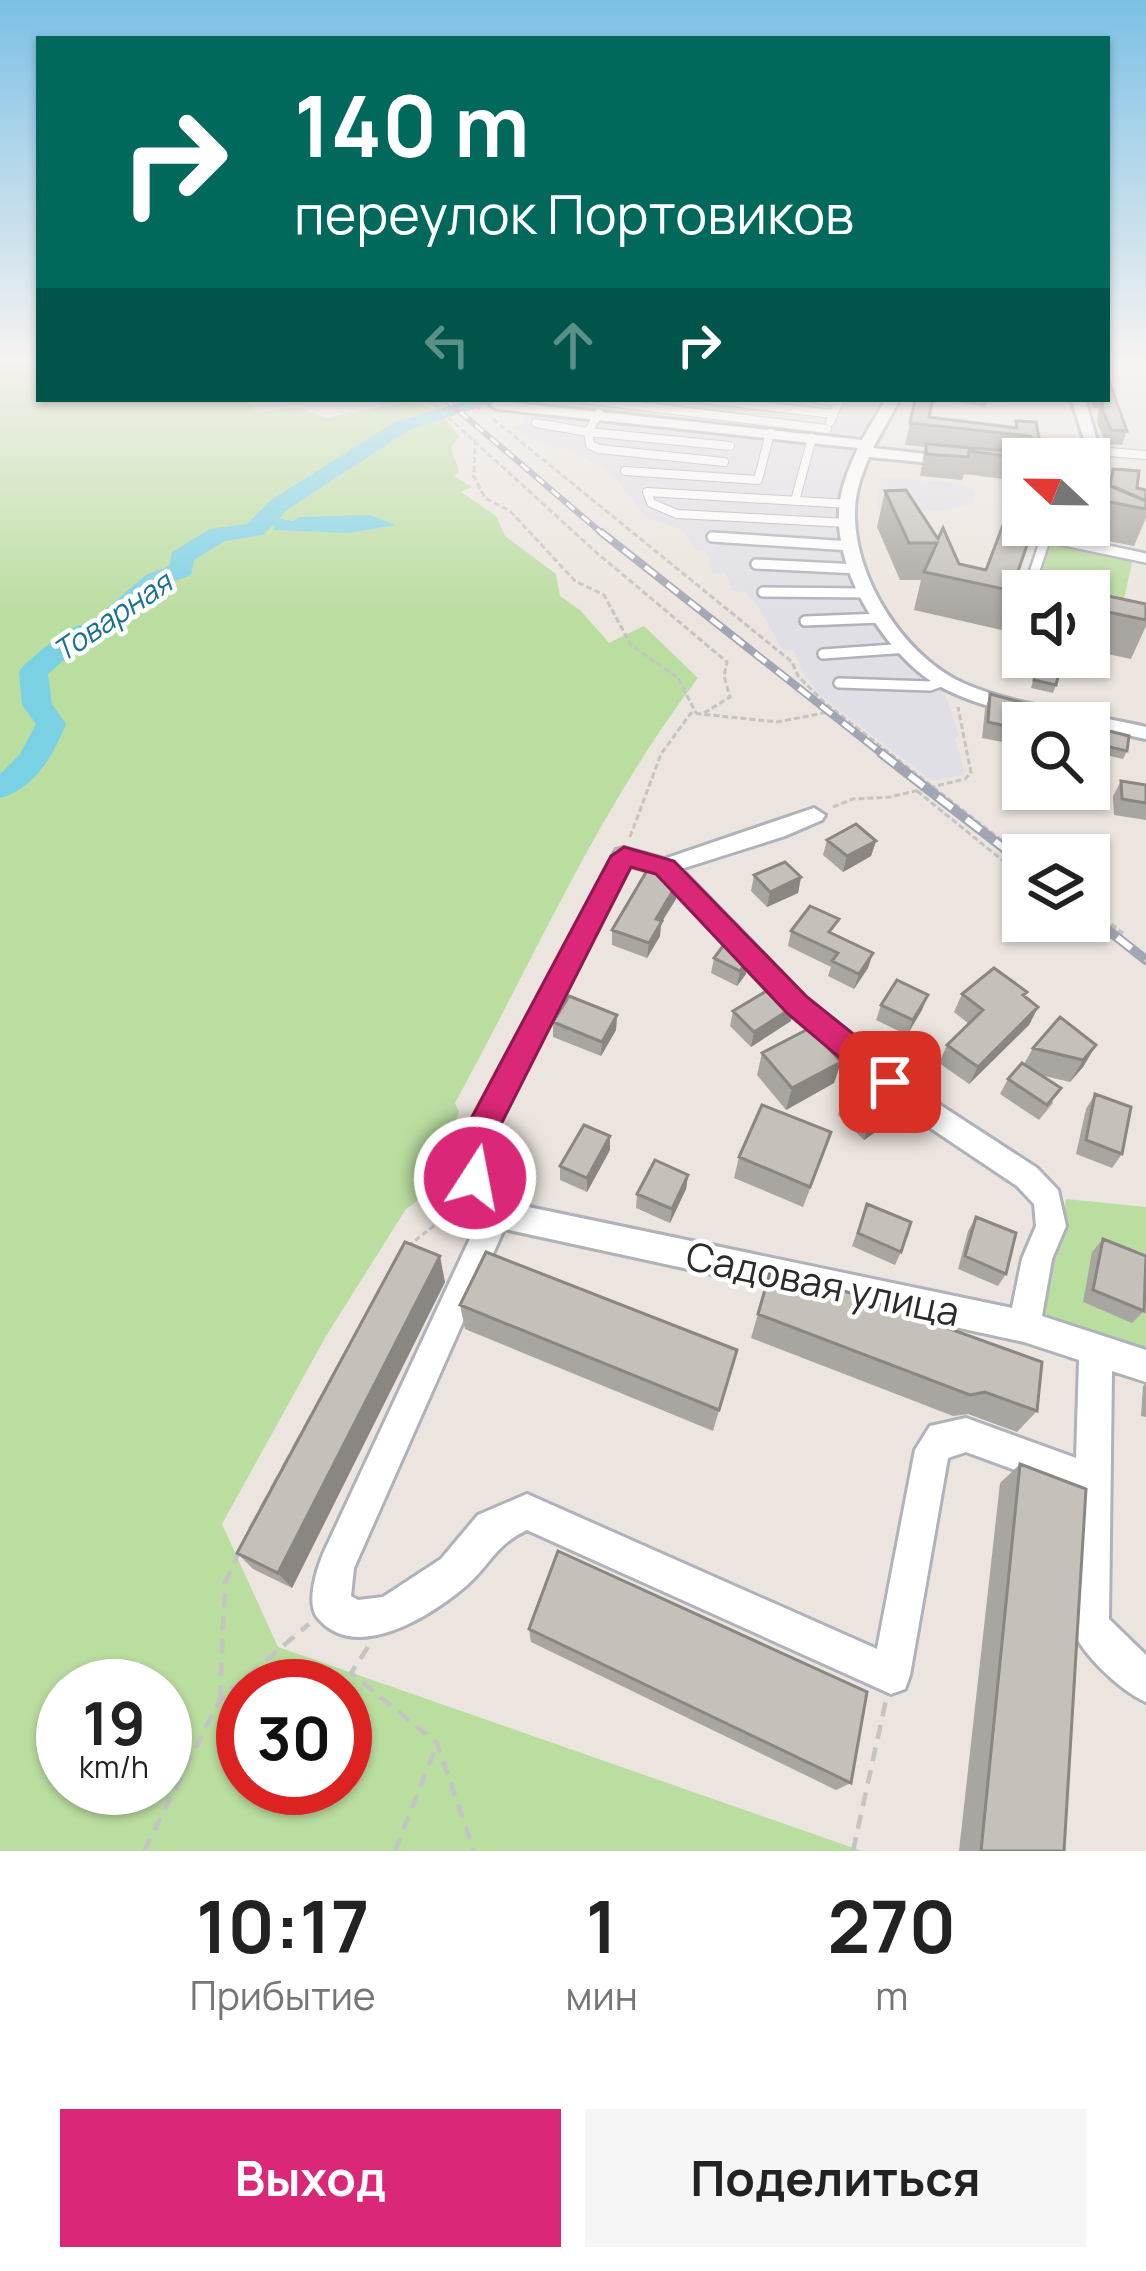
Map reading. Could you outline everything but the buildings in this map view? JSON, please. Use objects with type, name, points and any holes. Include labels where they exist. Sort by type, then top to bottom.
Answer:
[{"type":"street","points":[[857,445],[980,464]]},
{"type":"street","points":[[867,448],[848,504],[851,546],[881,618],[908,648],[950,684],[1146,733]]},
{"type":"street","points":[[1110,475],[1124,474]]},
{"type":"street","points":[[665,867],[701,851],[782,833],[814,815]]},
{"type":"street","points":[[1024,1326],[1037,1259],[1051,1226],[1048,1198],[1027,1177],[921,1107],[797,1005],[665,867],[624,856],[468,1155],[496,1214],[336,1567],[331,1605],[353,1619],[389,1615],[454,1572],[491,1528],[527,1512],[891,1675],[932,1450],[942,1438],[966,1435],[1092,1481]]},
{"type":"street","name":"Садовая улица","points":[[496,1214],[1024,1326],[1146,1366]]},
{"type":"street","points":[[1096,1350],[1090,1628],[1146,1682]]},
{"type":"lane","points":[[591,445],[724,462]]},
{"type":"lane","points":[[719,477],[730,446],[724,445]]},
{"type":"lane","points":[[625,471],[758,480],[767,445]]},
{"type":"lane","points":[[795,501],[816,445]]},
{"type":"lane","points":[[1110,452],[1146,455]]},
{"type":"lane","points":[[848,504],[647,492],[651,503],[677,514],[848,524]]},
{"type":"lane","points":[[712,537],[851,546]]},
{"type":"lane","points":[[1035,570],[1046,537],[1146,558]]},
{"type":"lane","points":[[756,564],[858,569]]},
{"type":"lane","points":[[763,592],[869,593]]},
{"type":"lane","points":[[805,621],[881,618]]},
{"type":"lane","points":[[823,654],[908,648]]},
{"type":"lane","points":[[839,682],[950,684]]},
{"type":"path","points":[[475,445],[474,477],[485,499],[510,511],[575,581],[604,595],[631,645],[678,678],[697,713]]},
{"type":"path","points":[[482,445],[597,553],[727,662],[724,676],[730,697],[704,713]]},
{"type":"path","points":[[525,445],[792,662],[798,676],[835,711],[1002,839]]},
{"type":"path","points":[[814,815],[853,799],[916,790],[971,773],[950,684]]},
{"type":"path","points":[[624,856],[661,754],[692,713],[777,722],[835,711]]},
{"type":"path","points":[[916,790],[1002,860]]},
{"type":"path","points":[[1110,923],[1124,934],[1110,935]]},
{"type":"path","points":[[402,1257],[414,1238],[449,1214],[496,1214]]},
{"type":"path","points":[[222,1659],[225,1582],[334,1373]]},
{"type":"path","points":[[267,1659],[331,1605]]},
{"type":"path","points":[[389,1615],[351,1673],[437,1743],[474,1851]]},
{"type":"path","points":[[854,1851],[891,1675]]},
{"type":"path","points":[[144,1851],[216,1707]]},
{"type":"path","points":[[395,1851],[437,1743]]},
{"type":"shaded area","points":[[548,446],[853,446],[838,514],[848,577],[878,624],[942,686],[959,736],[955,738],[965,774],[932,781],[820,695],[794,651],[782,649],[759,607],[745,592],[732,591],[726,573],[713,574],[711,559],[705,551],[696,550],[681,529],[647,518],[611,473],[571,450]]},
{"type":"shaded area","points":[[881,477],[956,483],[973,490],[973,504],[940,511],[877,509]]},
{"type":"green space","points":[[0,445],[452,445],[459,472],[454,476],[472,487],[461,492],[496,516],[505,536],[556,574],[560,596],[580,610],[609,643],[644,626],[698,678],[598,832],[455,1103],[459,1112],[435,1188],[406,1209],[326,1336],[222,1524],[278,1647],[312,1659],[216,1659],[216,1815],[372,1815],[372,1680],[862,1851],[0,1851]],"holes":[[[259,514],[294,521],[371,515],[395,525],[350,533],[274,529],[276,526],[258,523]]]},
{"type":"green space","points":[[1050,546],[1133,559],[1123,603],[1110,600],[1110,570],[1043,570]]},
{"type":"green space","points":[[1066,1199],[1146,1207],[1146,1350],[1043,1318]]},
{"type":"water","points":[[259,514],[293,521],[371,515],[396,525],[350,533],[273,530],[275,526],[254,520]]},
{"type":"waterway","name":"Товарная","points":[[0,788],[31,761],[51,724],[37,705],[33,672],[75,636],[101,628],[155,580],[182,570],[181,557],[219,534],[254,530],[279,505],[372,445]]},
{"type":"railway","points":[[499,445],[604,535]]},
{"type":"railway","points":[[601,532],[885,756]]},
{"type":"railway","points":[[881,753],[1002,847]]},
{"type":"railway","points":[[1110,932],[1146,960]]},
{"type":"route","points":[[475,1178],[468,1155],[624,856],[665,867],[797,1005],[890,1082]]}]
